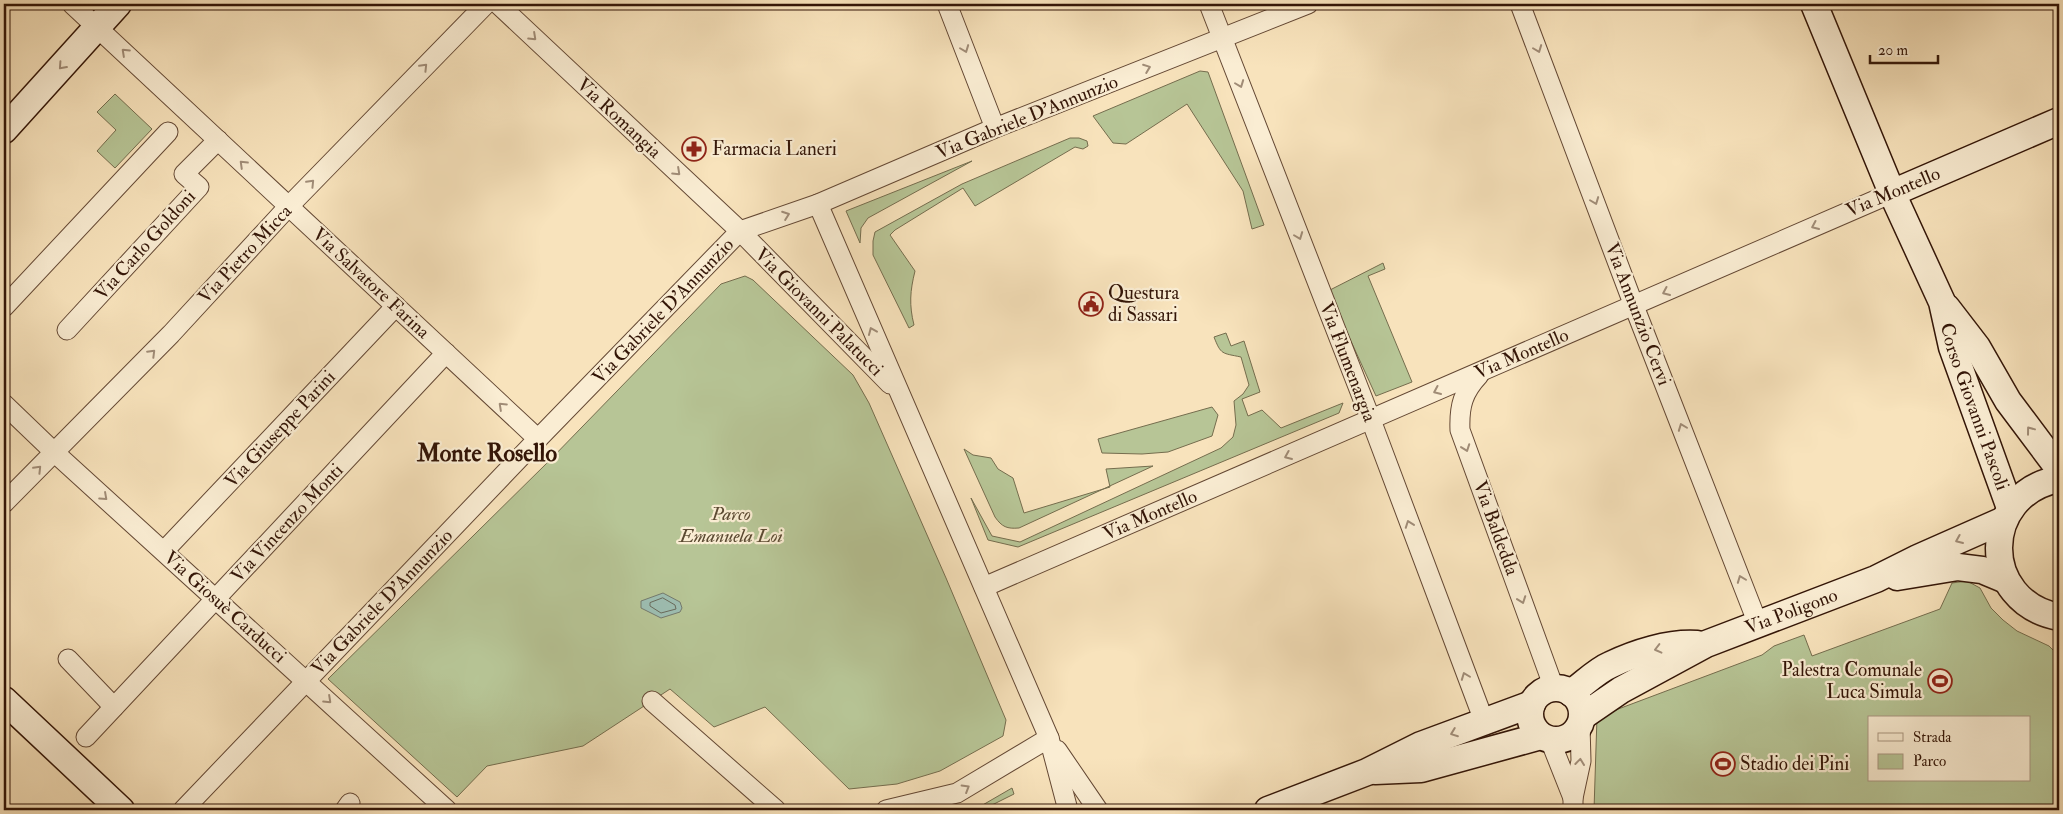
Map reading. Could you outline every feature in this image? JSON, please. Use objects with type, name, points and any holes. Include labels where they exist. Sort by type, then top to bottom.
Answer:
[{"type":"main road","points":[[4,130],[118,4]]},
{"type":"main road","name":"Corso Giovanni Pascoli","points":[[1814,4],[1892,193],[1942,302],[1952,348],[2007,514]]},
{"type":"main road","name":"Via Montello","points":[[1892,193],[2059,121]]},
{"type":"main road","name":"Corso Giovanni Pascoli","points":[[1942,302],[1977,347],[2008,401],[2059,469]]},
{"type":"main road","points":[[2055,620],[2030,607],[2016,595],[2006,580],[1999,561],[1999,540],[2007,514],[2025,492],[2044,482],[2059,479]]},
{"type":"main road","name":"Via Poligono","points":[[1367,772],[1421,770],[1546,738],[1559,740],[1568,738],[1575,732],[1581,721],[1622,690],[1706,644],[1876,579],[2007,514]]},
{"type":"main road","name":"Via Poligono","points":[[1876,579],[1958,567],[1982,570],[2006,580]]},
{"type":"main road","name":"Via Poligono","points":[[1268,810],[1367,772],[1421,745],[1532,704],[1545,690],[1563,690],[1609,665],[1641,653],[1684,643],[1706,644]]},
{"type":"main road","points":[[1563,690],[1578,699],[1582,707],[1581,721]]},
{"type":"main road","points":[[4,700],[121,810]]},
{"type":"main road","points":[[1532,704],[1530,712],[1531,721],[1546,738]]},
{"type":"street","name":"Via Salvatore Farina","points":[[72,4],[538,439]]},
{"type":"street","name":"Via Pietro Micca","points":[[4,503],[171,334],[288,207],[486,4]]},
{"type":"street","name":"Via Romangia","points":[[498,4],[740,231]]},
{"type":"street","points":[[948,4],[995,128]]},
{"type":"street","name":"Via Flumenargia","points":[[1209,4],[1371,420],[1484,721]]},
{"type":"street","name":"Via Gabriele D'Annunzio","points":[[183,810],[740,231],[818,204],[995,128],[1308,4]]},
{"type":"street","name":"Via Annunzio Cervi","points":[[1520,4],[1634,306],[1758,624]]},
{"type":"street","points":[[4,307],[168,132]]},
{"type":"street","name":"Via Carlo Goldoni","points":[[67,330],[199,187],[184,174],[218,140]]},
{"type":"street","name":"Via Montello","points":[[984,587],[1892,193]]},
{"type":"street","name":"Via Giovanni Palatucci","points":[[818,204],[1049,738]]},
{"type":"street","name":"Via Giovanni Palatucci","points":[[740,231],[898,392]]},
{"type":"street","name":"Via Giuseppe Parini","points":[[164,551],[396,306]]},
{"type":"street","name":"Via Vincenzo Monti","points":[[86,737],[446,354]]},
{"type":"street","name":"Via Baldedda","points":[[1482,372],[1468,386],[1463,397],[1459,419],[1460,430],[1563,690]]},
{"type":"street","name":"Via Giosuè Carducci","points":[[4,404],[54,452],[447,810]]},
{"type":"street","points":[[68,658],[114,706]]},
{"type":"street","points":[[652,701],[776,810]]},
{"type":"street","points":[[1572,804],[1581,761],[1581,721]]},
{"type":"street","points":[[886,810],[957,793],[1049,738]]},
{"type":"street","points":[[1049,738],[1068,810]]},
{"type":"street","points":[[1049,738],[1098,810]]},
{"type":"street","points":[[1546,738],[1572,804]]},
{"type":"green space","points":[[1200,71],[1208,72],[1264,225],[1252,229],[1243,191],[1187,104],[1126,144],[1113,143],[1093,116]]},
{"type":"green space","points":[[115,94],[152,129],[115,168],[97,151],[116,130],[97,112]]},
{"type":"green space","points":[[1070,138],[1079,138],[1087,141],[1088,146],[1083,149],[1075,147],[975,206],[963,188],[890,235],[915,271],[911,298],[914,325],[909,328],[873,255],[875,232],[962,184]]},
{"type":"green space","points":[[972,161],[868,218],[861,228],[860,243],[846,211]]},
{"type":"green space","points":[[1383,263],[1385,269],[1368,276],[1412,382],[1376,396],[1328,291]]},
{"type":"green space","name":"Parco Emanuela Loi","points":[[745,276],[753,280],[853,375],[869,403],[1006,720],[1003,736],[940,771],[897,784],[849,789],[765,707],[714,727],[670,689],[583,746],[487,766],[457,797],[328,679],[548,462],[721,284]]},
{"type":"green space","points":[[1226,333],[1231,346],[1244,341],[1260,392],[1242,399],[1248,416],[1262,410],[1281,428],[1343,403],[1339,413],[1018,547],[988,540],[971,498],[992,536],[1020,542],[1221,448],[1233,437],[1236,425],[1234,401],[1243,394],[1249,385],[1241,357],[1223,352],[1216,343],[1214,337]]},
{"type":"green space","points":[[1212,407],[1218,415],[1212,436],[1168,452],[1142,454],[1102,453],[1098,439]]},
{"type":"green space","points":[[964,449],[973,455],[991,458],[998,469],[1013,478],[1024,513],[1103,489],[1019,528],[1008,528],[995,517]]},
{"type":"green space","points":[[1153,466],[1110,486],[1106,469]]},
{"type":"green space","points":[[1967,581],[1980,588],[1991,608],[2003,620],[2017,631],[2049,646],[2059,656],[2059,810],[1594,810],[1597,717],[1762,655],[1774,646],[1804,635],[1812,656],[1940,609],[1952,583]]},
{"type":"green space","points":[[1012,788],[1014,794],[982,810],[974,810]]},
{"type":"water","points":[[663,593],[680,602],[682,608],[680,612],[661,618],[641,608],[641,601]]},
{"type":"place","name":"Farmacia Laneri","points":[[694,149]]},
{"type":"place","name":"Questura di Sassari","points":[[1091,304]]},
{"type":"place","name":"Palestra Comunale Luca Simula","points":[[1940,681]]},
{"type":"place","name":"Stadio dei Pini","points":[[1723,764]]},
{"type":"district","name":"Monte Rosello","points":[[487,453]]}]
